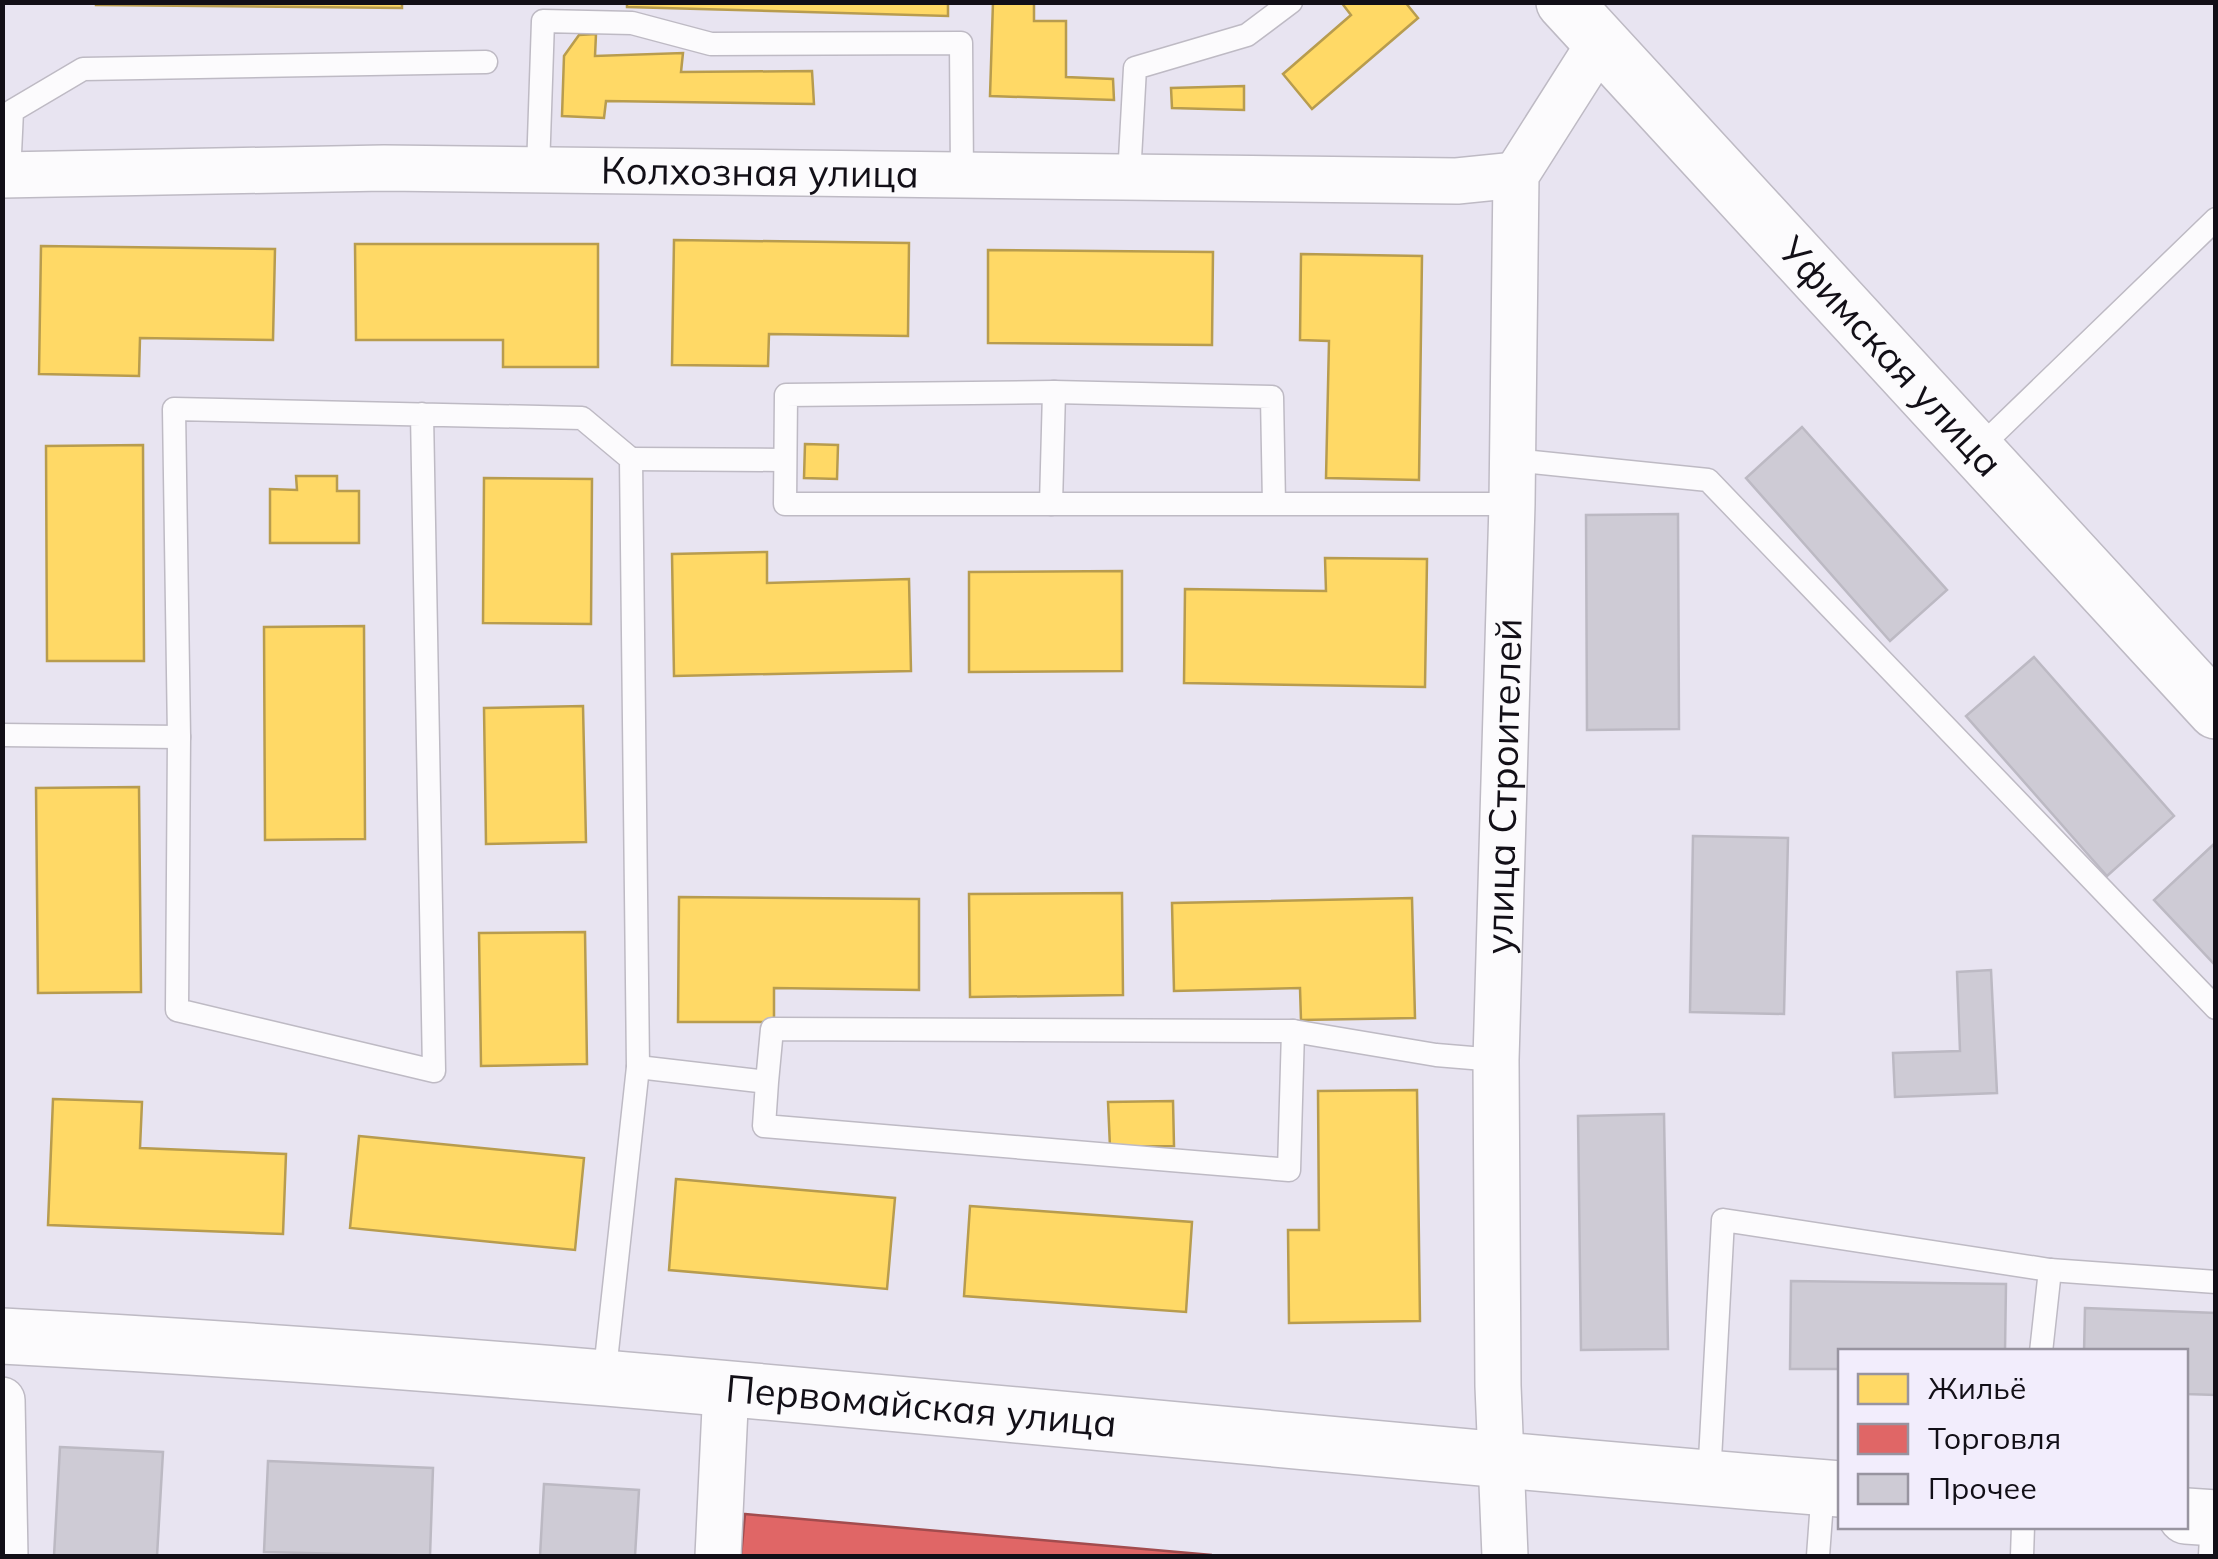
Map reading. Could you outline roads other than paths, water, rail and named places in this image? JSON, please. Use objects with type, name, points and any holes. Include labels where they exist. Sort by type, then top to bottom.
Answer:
[{"type":"street","points":[[1516,176],[1582,22]]},
{"type":"street","name":"Уфимская улица","points":[[1582,22],[2216,711]]},
{"type":"street","name":"Колхозная улица","points":[[6,175],[384,168],[1457,182],[1516,176]]},
{"type":"street","name":"улица Строителей","points":[[1504,1556],[1496,1060],[1516,176]]},
{"type":"street","name":"Первомайская улица","points":[[2,1336],[726,1387],[1832,1488]]},
{"type":"street","points":[[718,1556],[726,1387]]},
{"type":"street","points":[[2,1400],[5,1556]]},
{"type":"lane","points":[[1129,177],[1136,68],[1247,35],[1291,2]]},
{"type":"lane","points":[[538,170],[543,21],[632,23],[711,44],[961,43],[962,175]]},
{"type":"lane","points":[[6,175],[12,111],[83,69],[486,62]]},
{"type":"lane","points":[[1975,452],[2216,219]]},
{"type":"lane","points":[[1274,504],[1272,397],[1054,392],[786,395],[785,504],[1274,504],[1512,482],[1708,480],[2216,1008]]},
{"type":"lane","points":[[1051,504],[1054,392]]},
{"type":"lane","points":[[422,414],[434,1071],[177,1010],[179,737],[174,409],[422,414],[582,418],[631,458],[783,460]]},
{"type":"lane","points":[[604,1380],[638,1067],[631,458]]},
{"type":"lane","points":[[2,735],[179,737]]},
{"type":"lane","points":[[1293,1031],[1290,1170],[764,1126],[772,1028],[1293,1031],[1436,1055],[1496,1060]]},
{"type":"lane","points":[[638,1067],[767,1082]]},
{"type":"lane","points":[[1708,1478],[1723,1220],[2050,1270],[2216,1282]]},
{"type":"lane","points":[[2041,1349],[2050,1270]]},
{"type":"lane","points":[[1818,1556],[1832,1488]]},
{"type":"lane","points":[[2022,1556],[2024,1529]]}]
